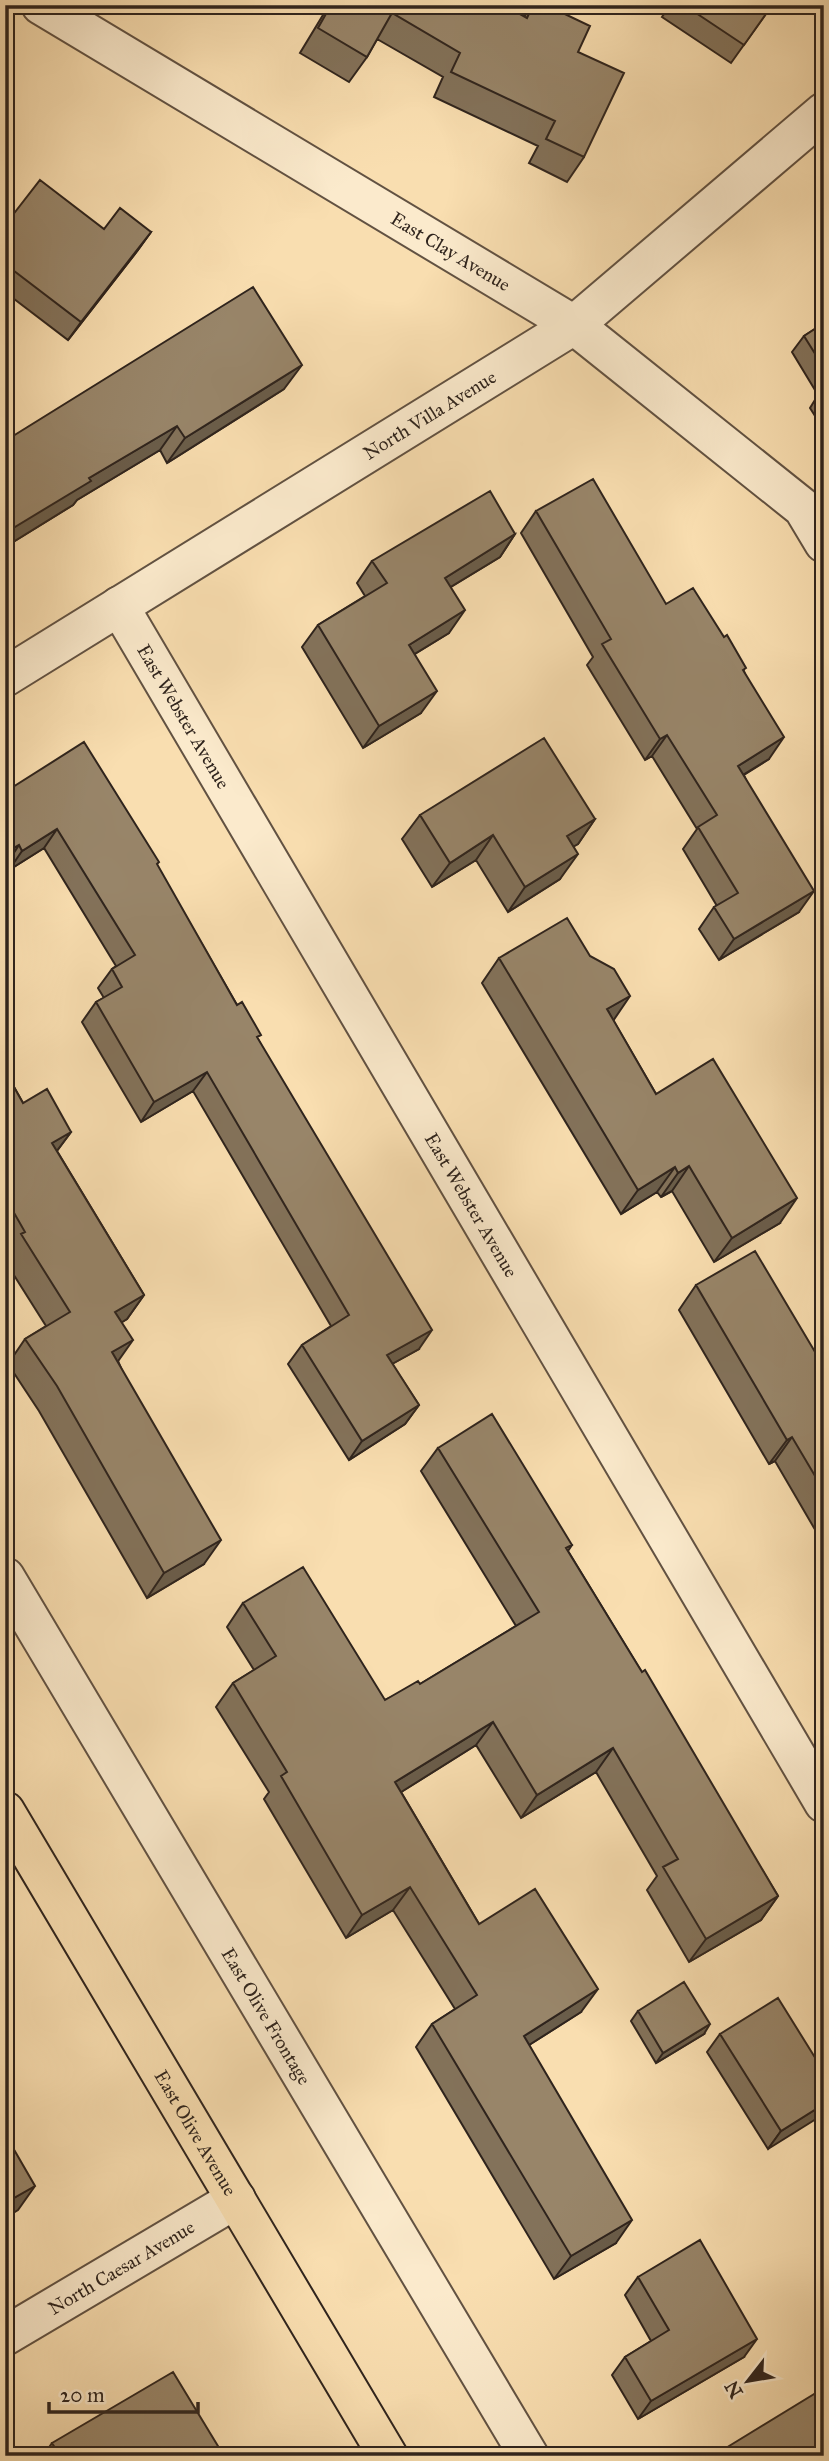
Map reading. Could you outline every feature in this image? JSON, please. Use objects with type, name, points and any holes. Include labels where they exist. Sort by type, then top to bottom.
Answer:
[{"type":"main road","name":"East Olive Avenue","points":[[5,1811],[388,2456]]},
{"type":"street","name":"East Clay Avenue","points":[[41,5],[574,326],[803,508],[824,543]]},
{"type":"street","name":"North Villa Avenue","points":[[5,677],[574,326],[824,111]]},
{"type":"street","name":"East Webster Avenue","points":[[119,606],[824,1803]]},
{"type":"street","name":"East Olive Frontage","points":[[5,1577],[530,2456]]},
{"type":"street","name":"North Caesar Avenue","points":[[5,2336],[236,2199]]},
{"type":"building","points":[[331,5],[504,5],[527,18],[533,5],[546,5],[590,26],[578,52],[624,73],[584,157],[546,139],[555,121],[451,72],[460,53],[392,13],[367,57],[318,28]]},
{"type":"building","points":[[684,5],[760,5],[768,11],[744,45]]},
{"type":"building","points":[[40,180],[104,229],[120,208],[151,232],[81,322],[5,264],[5,225]]},
{"type":"building","points":[[253,287],[302,365],[185,438],[177,426],[89,478],[91,481],[5,533],[5,441]]},
{"type":"building","points":[[824,323],[824,368],[804,336]]},
{"type":"building","points":[[593,479],[666,604],[693,588],[724,637],[727,635],[746,668],[743,670],[784,737],[738,766],[814,891],[734,939],[714,907],[738,893],[698,827],[717,815],[667,735],[660,739],[602,644],[611,639],[536,511]]},
{"type":"building","points":[[490,491],[515,534],[445,578],[465,610],[409,645],[437,691],[379,726],[318,625],[387,583],[372,561]]},
{"type":"building","points":[[544,738],[595,819],[567,836],[578,854],[525,887],[493,835],[450,863],[420,815]]},
{"type":"building","points":[[84,742],[159,862],[157,864],[237,1005],[242,1002],[261,1035],[257,1037],[432,1330],[387,1355],[419,1405],[362,1441],[302,1345],[349,1315],[207,1072],[154,1102],[96,1002],[122,987],[112,969],[135,955],[57,829],[22,851],[19,845],[5,853],[5,792]]},
{"type":"building","points":[[567,918],[590,956],[614,969],[630,996],[607,1009],[656,1094],[713,1059],[797,1198],[732,1238],[689,1166],[678,1173],[675,1167],[638,1190],[499,958]]},
{"type":"building","points":[[5,1071],[23,1103],[47,1089],[71,1132],[52,1143],[144,1295],[115,1312],[133,1340],[112,1352],[221,1540],[164,1573],[57,1386],[25,1339],[70,1312],[21,1234],[25,1232],[5,1197]]},
{"type":"building","points":[[755,1251],[824,1367],[824,1491],[792,1437],[787,1440],[696,1285]]},
{"type":"building","points":[[492,1414],[572,1545],[566,1548],[642,1672],[645,1670],[778,1896],[706,1939],[663,1867],[678,1859],[613,1748],[537,1795],[493,1722],[395,1782],[479,1924],[535,1889],[598,1989],[524,2036],[632,2220],[571,2256],[432,2024],[477,1995],[410,1887],[362,1915],[281,1776],[287,1772],[233,1683],[276,1656],[243,1603],[303,1567],[385,1700],[418,1681],[420,1684],[539,1612],[438,1448]]},
{"type":"building","points":[[684,1982],[710,2024],[663,2053],[638,2011]]},
{"type":"building","points":[[778,1998],[824,2072],[824,2104],[781,2131],[720,2034]]},
{"type":"building","points":[[5,2134],[35,2186],[5,2203]]},
{"type":"building","points":[[700,2240],[757,2339],[651,2401],[625,2357],[669,2330],[638,2277]]},
{"type":"building","points":[[173,2372],[224,2456],[60,2456],[52,2443]]},
{"type":"building","points":[[824,2388],[824,2456],[717,2456],[716,2454]]}]
